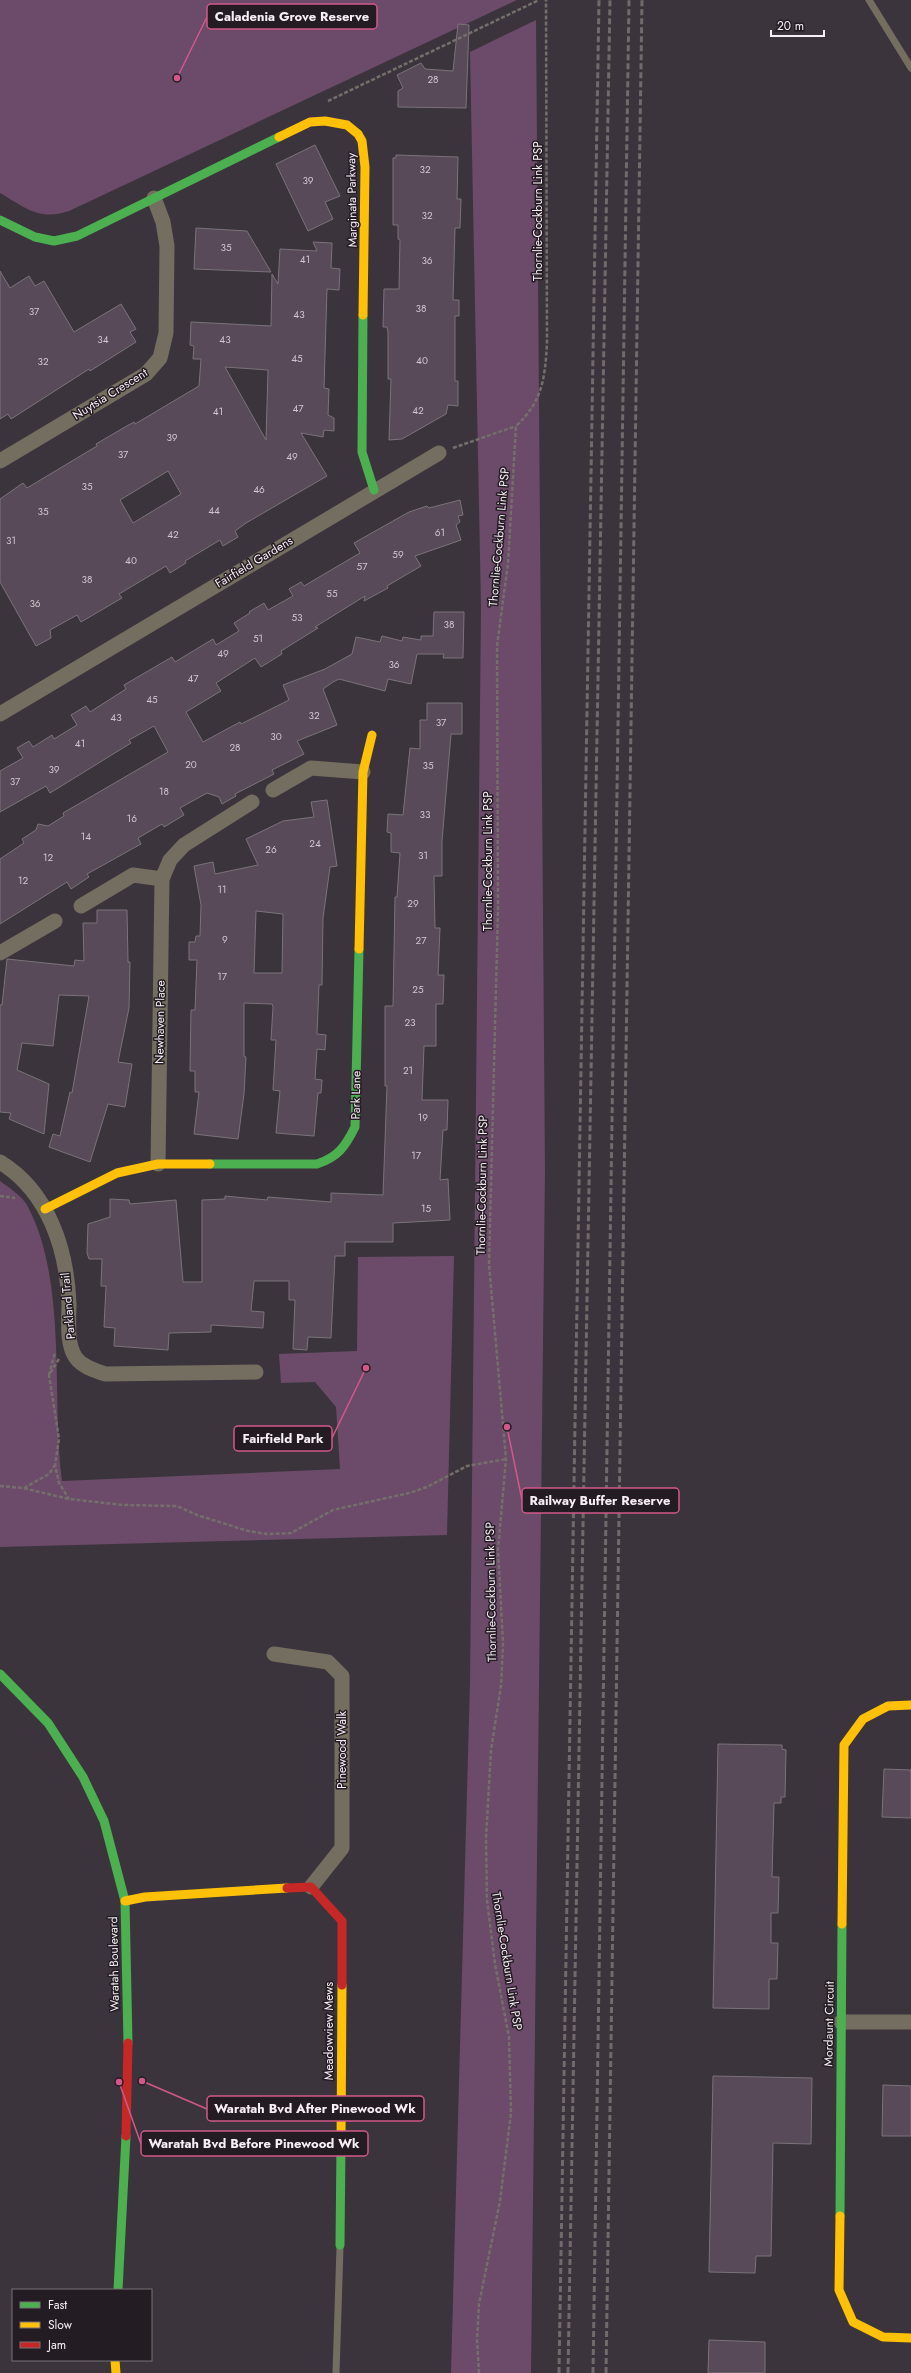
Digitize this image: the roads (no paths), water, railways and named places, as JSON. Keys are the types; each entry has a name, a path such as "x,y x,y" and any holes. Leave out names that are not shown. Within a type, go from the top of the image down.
{"street":[{"name":"Marginata Parkway","path":"0,220 35,237 54,242 77,236 310,122 328,120 349,126 362,141 365,185 362,452 374,490"},
{"name":"Nuytsia Crescent","path":"0,461 146,374 160,358 166,333 168,246 163,222 154,198"},
{"name":"Fairfield Gardens","path":"0,714 374,490 439,453"},
{"name":"Park Lane","path":"45,1209 117,1173 158,1164 317,1164 335,1159 346,1146 355,1127 363,772 372,735"},
{"path":"273,790 311,768 363,772"},
{"name":"Newhaven Place","path":"158,1164 162,879 170,860 184,845 252,802"},
{"path":"81,906 133,875 162,879"},
{"path":"0,953 55,921"},
{"name":"Parkland Trail","path":"0,1162 34,1192 45,1209 59,1240 68,1283 70,1339 76,1357 87,1368 105,1374 256,1372"},
{"name":"Pinewood Walk","path":"274,1654 328,1662 342,1676 342,1848 310,1887"},
{"name":"Waratah Boulevard","path":"0,1674 48,1723 83,1777 104,1821 125,1901 127,2081 118,2289"},
{"name":"Mordaunt Circuit","path":"911,1705 888,1706 863,1719 844,1745 839,2290 854,2322 883,2337 911,2338"},
{"path":"125,1901 145,1897 310,1887"},
{"name":"Meadowview Mews","path":"310,1887 342,1921 340,2245"},
{"path":"841,2022 911,2022"},
{"path":"115,2361 116,2373"}],"lane":[{"path":"869,0 911,68"},
{"name":"Meadowview Mews","path":"336,2373 340,2245"}],"railway":[{"path":"559,2373 599,0"},
{"path":"568,2373 610,0"},
{"path":"593,2373 629,0"},
{"path":"606,2373 642,0"}],"place":[{"name":"Caladenia Grove Reserve","path":"177,78"},
{"name":"Fairfield Park","path":"366,1368"},
{"name":"Railway Buffer Reserve","path":"507,1427"},
{"name":"Waratah Bvd After Pinewood Wk","path":"142,2081"},
{"name":"Waratah Bvd Before Pinewood Wk","path":"119,2082"}]}
